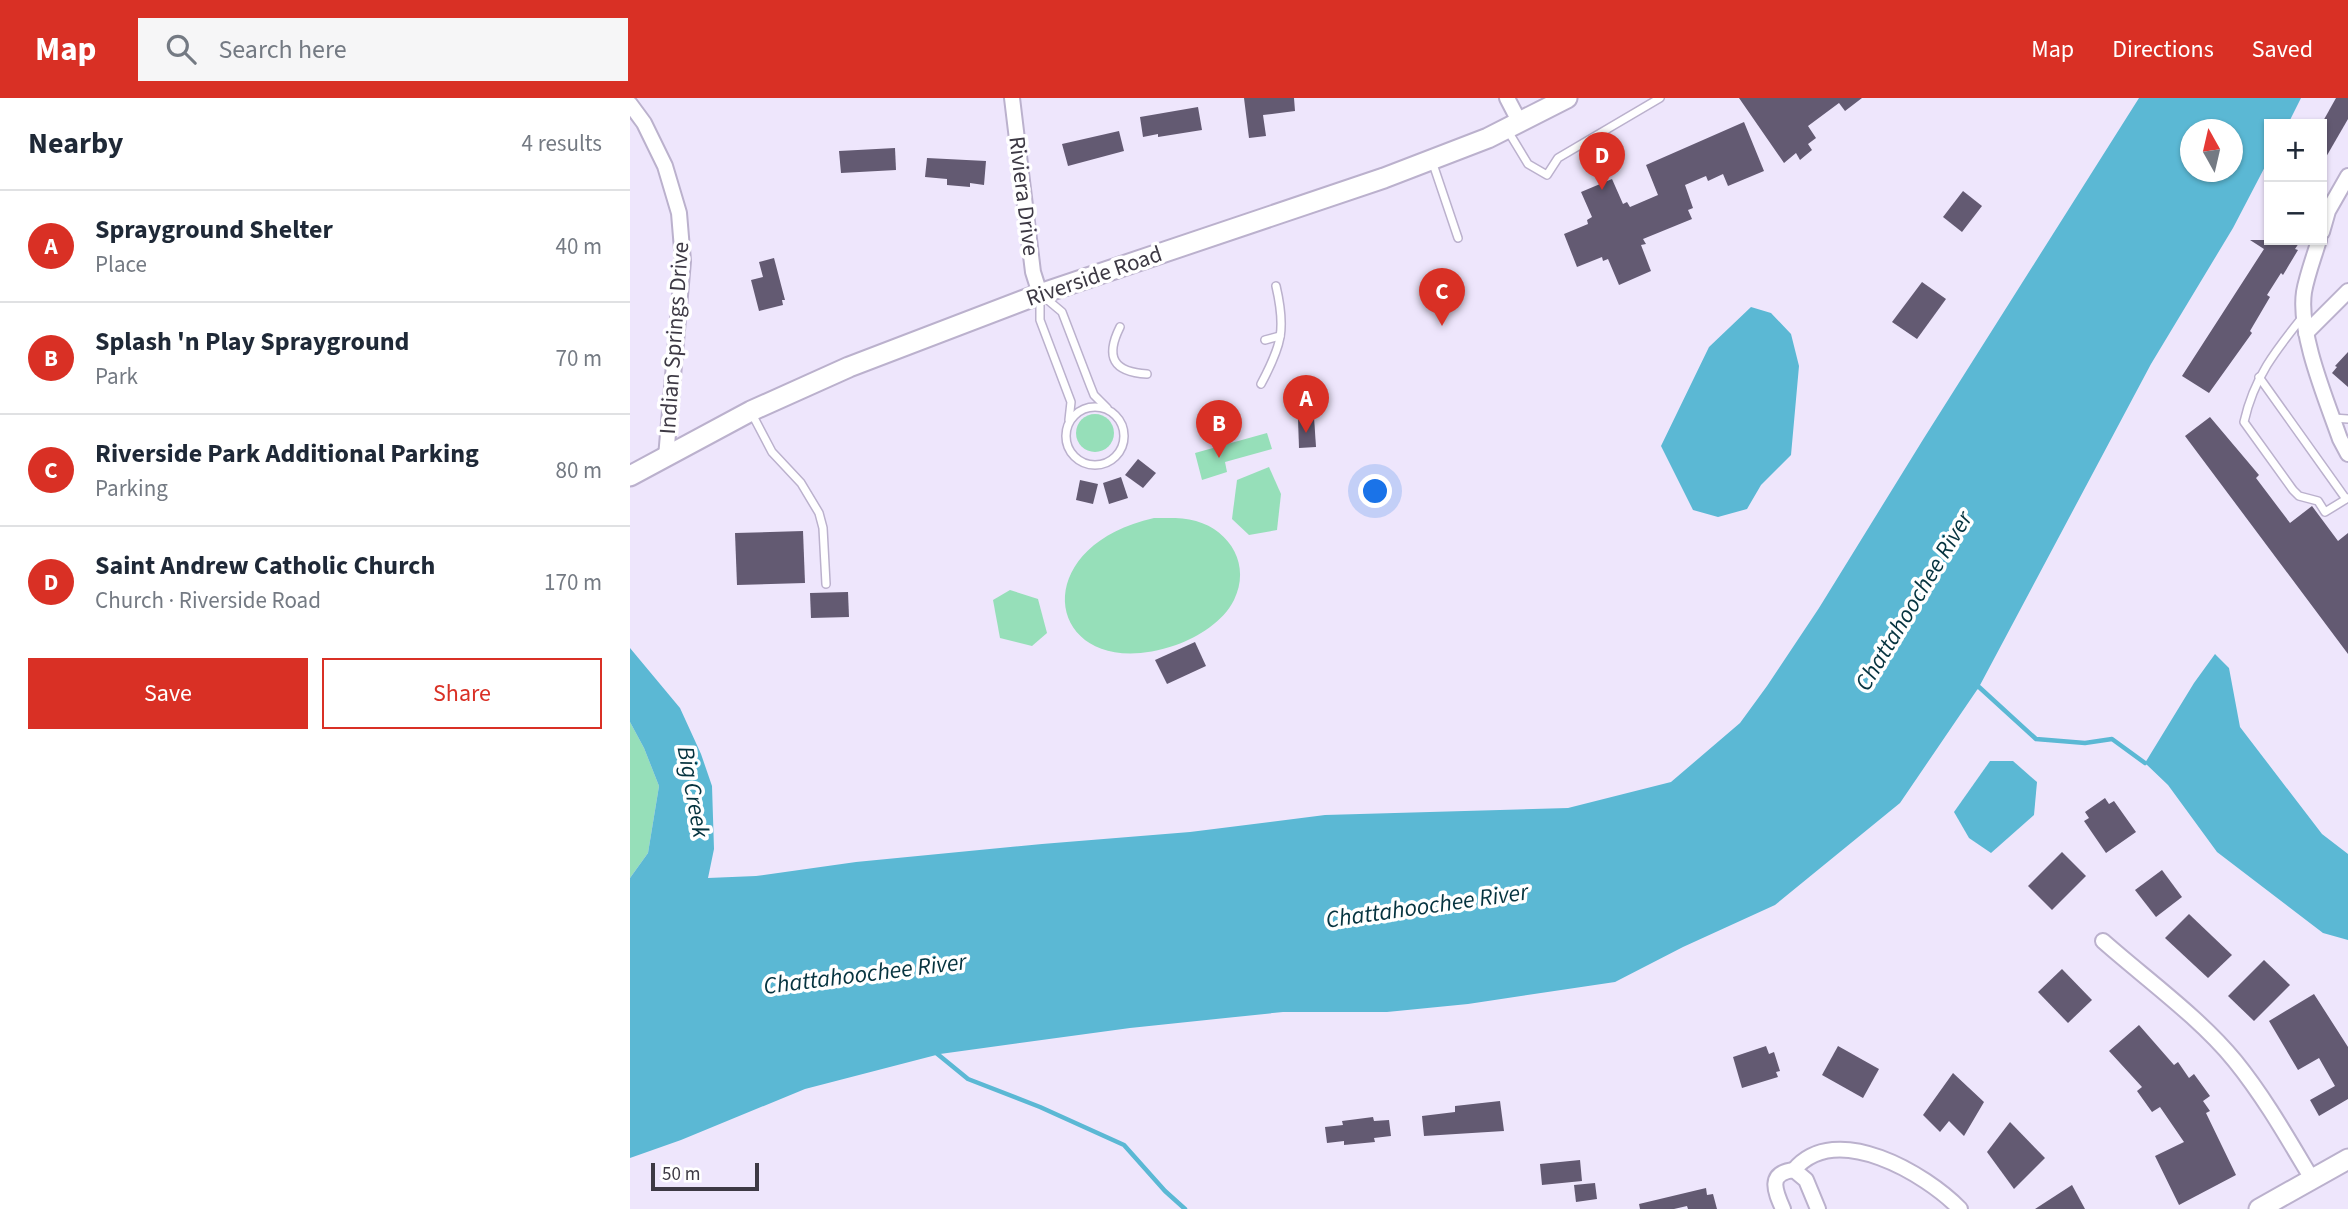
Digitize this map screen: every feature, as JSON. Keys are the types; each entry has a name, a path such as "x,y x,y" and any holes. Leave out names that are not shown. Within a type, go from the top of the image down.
{"street":[{"name":"Riviera Drive","path":"1012,98 1033,272 1040,294"},
{"path":"1507,98 1513,126"},
{"name":"Riverside Road","path":"630,477 751,411 849,367 1040,294 1384,178 1513,126 1567,98"},
{"name":"Indian Springs Drive","path":"630,104 644,123 665,166 679,213 683,261 666,457"},
{"path":"2327,214 2348,176"},
{"path":"2318,245 2304,290 2306,333 2340,439 2348,454"},
{"path":"2306,333 2348,291"},
{"path":"2103,941 2214,1038 2234,1060 2275,1117 2312,1179"},
{"path":"1783,1209 1775,1190 1776,1181 1786,1171 1794,1170 1810,1157 1833,1151 1854,1150 1883,1157 1926,1181 1960,1209"},
{"path":"2259,1209 2348,1159"},
{"path":"1794,1170 1806,1180 1818,1209"}],"lane":[{"path":"1513,126 1528,164 1547,175 1558,158 1660,98"},
{"path":"1432,160 1458,238"},
{"path":"1261,384 1274,360 1280,336 1283,315 1276,286"},
{"path":"1040,294 1062,312 1094,395 1119,418 1124,430 1124,442 1120,453 1111,461 1088,465 1078,460 1068,449 1066,431 1071,401 1040,320 1040,294"},
{"path":"2259,377 2347,498 2325,512 2318,501 2299,496 2244,422 2259,377 2272,355 2304,314"},
{"path":"1120,327 1112,342 1112,356 1119,367 1131,373 1147,374"},
{"path":"1265,340 1280,336"},
{"path":"1069,421 1085,408 1098,406 1110,410"},
{"path":"751,411 772,452 801,483 819,513 823,528 826,584"},
{"path":"2333,418 2348,419"}],"green space":[{"path":"1095,414 1109,419 1114,433 1109,447 1095,452 1081,447 1076,433 1081,419"},
{"path":"1267,433 1272,449 1225,462 1227,472 1202,480 1195,453"},
{"path":"1269,467 1281,494 1277,530 1249,535 1232,519 1237,480"},
{"path":"1154,518 1196,521 1208,526 1228,541 1239,563 1239,587 1234,600 1209,628 1176,645 1133,653 1100,648 1077,632 1066,610 1067,583 1082,557 1110,534"},
{"path":"1010,590 1038,599 1047,633 1032,646 1000,638 993,600"},
{"path":"630,722 659,786 648,853 630,878"}],"water":[{"path":"2139,98 2301,98 2290,119 2264,119 2264,169 2233,228 2151,364 1979,687 1900,803 1775,905 1615,982 1468,1004 1387,1012 1283,1012 1130,1028 940,1054 805,1089 630,1158 630,878 648,853 659,786 630,722 630,648 680,708 712,786 714,849 708,878 756,876 856,862 1190,832 1325,815 1568,808 1671,782 1740,723 1819,608"},
{"path":"1751,307 1771,313 1791,334 1799,366 1791,455 1761,485 1747,509 1718,517 1693,510 1661,446 1709,347"},
{"path":"2215,654 2229,668 2240,727 2322,834 2348,854 2348,940 2323,933 2217,852 2168,785 2145,763"},
{"path":"1990,761 2013,761 2037,782 2034,815 1991,853 1969,838 1954,812"}],"building":[{"path":"1244,98 1294,98 1295,111 1263,115 1266,136 1249,138"},
{"path":"1739,98 1862,98 1845,111 1839,103 1808,126 1816,138 1808,144 1812,150 1800,160 1796,153 1784,163"},
{"path":"2336,98 2348,98 2348,119 2327,155 2327,119 2324,119"},
{"path":"1198,107 1202,130 1143,137 1140,117"},
{"path":"1744,122 1764,171 1728,186 1723,174 1708,181 1706,176 1685,185 1693,208 1688,210 1692,219 1643,239 1646,244 1641,245 1651,271 1619,285 1608,259 1603,261 1602,257 1577,267 1564,234 1588,224 1587,220 1592,217 1581,192 1612,179 1623,204 1627,202 1630,207 1658,195 1646,165"},
{"path":"1119,131 1124,151 1068,166 1062,144"},
{"path":"895,148 896,170 841,173 839,151"},
{"path":"927,158 986,161 984,185 947,185 947,179 925,177"},
{"path":"1963,191 1982,206 1962,232 1943,217"},
{"path":"2250,240 2264,240 2264,245 2298,245 2295,249 2298,250 2267,295 2270,297 2250,331 2252,333 2209,393 2182,376 2264,249"},
{"path":"774,258 785,300 782,300 783,305 759,311 751,280 763,277 759,262"},
{"path":"1922,282 1946,299 1917,339 1892,322"},
{"path":"2348,352 2348,387 2332,373"},
{"path":"1314,417 1316,447 1299,448 1298,419"},
{"path":"2210,417 2259,475 2256,478 2290,523 2312,506 2338,541 2348,533 2348,654 2185,436"},
{"path":"1138,459 1156,473 1143,488 1125,475"},
{"path":"1121,477 1128,498 1109,504 1103,483"},
{"path":"1080,480 1098,484 1093,504 1076,500"},
{"path":"803,531 805,583 737,585 735,533"},
{"path":"848,592 849,617 811,618 810,593"},
{"path":"1195,642 1206,666 1167,684 1155,660"},
{"path":"2105,798 2109,804 2114,801 2136,832 2106,853 2084,821 2089,818 2085,812"},
{"path":"2062,852 2086,876 2052,910 2028,886"},
{"path":"2162,870 2182,897 2156,917 2135,890"},
{"path":"2189,914 2232,955 2208,978 2165,938"},
{"path":"2264,960 2290,985 2254,1021 2228,996"},
{"path":"2062,969 2092,1000 2068,1023 2038,992"},
{"path":"2314,994 2348,1047 2348,1099 2319,1116 2310,1100 2335,1086 2319,1058 2298,1070 2269,1021"},
{"path":"2139,1025 2174,1065 2178,1062 2189,1078 2194,1074 2210,1096 2203,1101 2210,1111 2206,1113 2236,1175 2179,1205 2155,1156 2184,1142 2160,1107 2152,1112 2137,1091 2142,1087 2109,1051"},
{"path":"1766,1046 1769,1054 1774,1052 1780,1071 1776,1072 1778,1077 1742,1088 1733,1057"},
{"path":"1838,1046 1879,1069 1863,1098 1822,1075"},
{"path":"1953,1073 1984,1102 1964,1136 1949,1121 1940,1132 1923,1115"},
{"path":"1500,1101 1504,1131 1424,1136 1422,1116 1455,1112 1455,1106"},
{"path":"1373,1117 1374,1121 1389,1120 1391,1136 1374,1138 1375,1142 1344,1145 1344,1141 1327,1143 1325,1127 1343,1125 1342,1121"},
{"path":"2010,1122 2045,1158 2014,1189 1987,1152"},
{"path":"1580,1160 1582,1181 1542,1185 1540,1164"},
{"path":"1595,1183 1597,1199 1576,1202 1574,1185"},
{"path":"2072,1185 2085,1209 2035,1209"},
{"path":"1706,1188 1707,1195 1713,1194 1717,1209 1688,1209 1687,1206 1674,1209 1640,1209 1639,1204"}],"waterway":[{"path":"1975,687 1979,687 2036,739 2085,743 2112,739 2145,763"},
{"path":"935,1052 968,1079 1040,1107 1124,1145 1185,1209"}],"place":[{"name":"Saint Andrew Catholic Church","path":"1602,190"},
{"name":"Riverside Park Additional Parking","path":"1442,326"},
{"name":"Sprayground Shelter","path":"1306,433"},
{"name":"Splash 'n Play Sprayground","path":"1219,458"}],"water label":[{"name":"Chattahoochee River","path":"1914,601"},
{"name":"Big Creek","path":"693,792"},
{"name":"Chattahoochee River","path":"1427,906"},
{"name":"Chattahoochee River","path":"865,974"}]}
